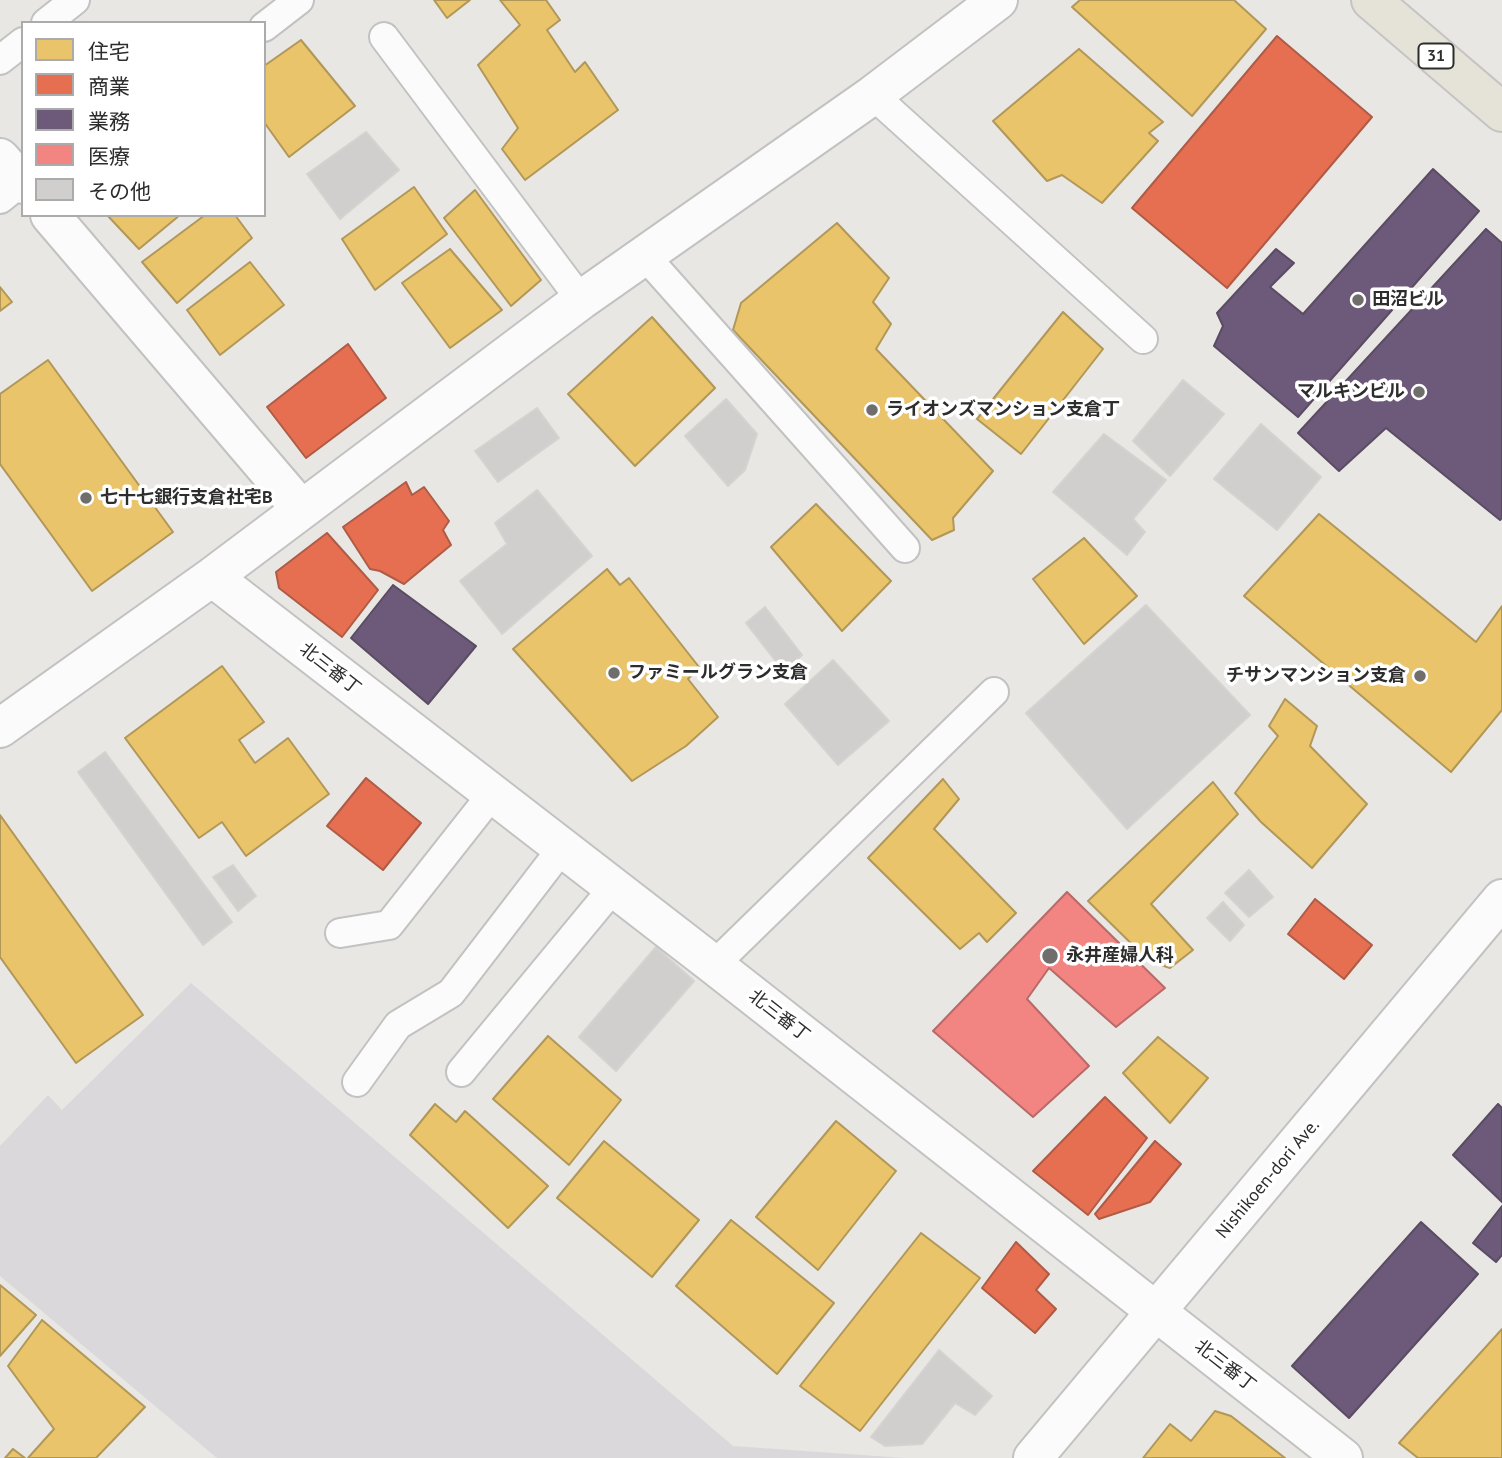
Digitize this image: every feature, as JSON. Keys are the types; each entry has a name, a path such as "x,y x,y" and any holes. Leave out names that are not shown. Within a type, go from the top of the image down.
{"main road":[{"name":"31","path":"1371,0 1502,112"}],"street":[{"path":"0,728 212,577 582,300 873,95 998,0"},
{"path":"52,217 300,509"},
{"name":"北三番丁","path":"212,577 563,847 1343,1458"},
{"name":"Nishikoen-dori Ave.","path":"1033,1458 1502,899"}],"lane":[{"path":"49,21 75,0"},
{"path":"266,25 299,0"},
{"path":"384,37 582,300"},
{"path":"0,60 21,43"},
{"path":"873,95 1143,339"},
{"path":"646,257 905,548"},
{"path":"714,965 994,692"},
{"path":"340,933 389,925 492,793"},
{"path":"357,1082 398,1026 451,993 563,847"},
{"path":"461,1072 614,887"}],"shaded area":[{"path":"191,983 733,1446 905,1458 217,1458 0,1276 0,1146 48,1095 62,1110"}],"building: 住宅":[{"path":"434,0 470,0 447,18"},
{"path":"500,0 546,0 560,20 547,30 575,72 585,62 618,110 525,180 502,149 518,128 478,65 520,25"},
{"path":"1080,0 1234,0 1266,29 1192,116 1072,7"},
{"path":"301,40 355,106 289,157 266,125 266,65"},
{"path":"1079,49 1163,122 1149,133 1158,141 1102,203 1062,175 1047,181 993,121"},
{"path":"414,187 447,234 375,290 342,239"},
{"path":"475,190 541,280 511,306 444,218"},
{"path":"109,217 178,217 139,249"},
{"path":"202,217 236,217 252,238 177,303 142,262"},
{"name":"ライオンズマンション支倉丁","path":"837,223 889,278 873,302 891,324 876,349 993,471 953,518 954,530 932,540 733,330 741,303"},
{"path":"450,249 502,310 450,348 402,283"},
{"path":"250,262 284,305 220,355 187,310"},
{"path":"0,287 12,302 0,311"},
{"path":"1063,312 1103,349 1021,454 977,419"},
{"path":"652,317 715,388 635,466 568,394"},
{"name":"七十七銀行支倉社宅B","path":"48,360 173,532 92,591 0,464 0,394"},
{"path":"816,504 891,581 842,631 771,547"},
{"name":"チサンマンション支倉","path":"1319,514 1476,642 1502,606 1502,710 1451,772 1244,596"},
{"path":"1084,538 1137,596 1084,644 1033,579"},
{"name":"ファミールグラン支倉","path":"607,569 620,585 629,578 699,667 688,679 718,717 686,746 632,781 513,649"},
{"path":"222,666 264,722 239,740 255,763 288,738 329,794 246,856 222,822 199,838 125,738"},
{"path":"1285,699 1317,726 1310,746 1367,804 1312,868 1261,822 1235,793 1278,736 1269,726"},
{"path":"943,779 959,799 934,829 1016,913 987,942 979,933 960,949 868,858"},
{"path":"1213,782 1238,814 1151,904 1193,950 1170,968 1149,961 1088,901"},
{"path":"0,815 143,1015 76,1063 0,957"},
{"path":"548,1036 621,1100 569,1165 493,1099"},
{"path":"1158,1037 1208,1078 1170,1123 1123,1073"},
{"path":"435,1104 456,1122 465,1111 548,1186 508,1228 410,1135"},
{"path":"836,1121 896,1171 818,1270 756,1217"},
{"path":"604,1141 699,1220 652,1277 557,1198"},
{"path":"731,1220 834,1303 777,1374 676,1286"},
{"path":"921,1233 980,1278 860,1431 800,1386"},
{"path":"0,1285 36,1315 0,1356"},
{"path":"42,1320 145,1407 96,1458 28,1458 54,1429 8,1366"},
{"path":"1502,1329 1502,1458 1418,1458 1399,1443"},
{"path":"1215,1411 1231,1416 1285,1458 1143,1458 1170,1424 1191,1441"},
{"path":"13,1449 25,1458 5,1458"}],"building: 商業":[{"path":"1277,36 1372,117 1227,288 1132,208"},
{"path":"348,344 386,398 306,458 267,407"},
{"path":"406,482 412,495 424,487 449,521 443,530 451,545 404,584 380,571 370,569 343,527"},
{"path":"327,533 378,590 342,637 279,588 276,572"},
{"path":"366,778 421,823 383,870 327,826"},
{"path":"1315,899 1372,945 1344,979 1288,934"},
{"path":"1105,1097 1147,1138 1088,1215 1033,1171"},
{"path":"1155,1141 1181,1164 1150,1202 1099,1219 1095,1214"},
{"path":"1016,1242 1049,1274 1036,1290 1056,1309 1035,1333 982,1288"}],"building: 業務":[{"name":"田沼ビル","path":"1433,169 1479,211 1298,417 1214,346 1223,326 1217,313 1276,249 1294,263 1270,287 1303,314"},
{"name":"マルキンビル","path":"1486,229 1502,243 1500,520 1386,428 1339,471 1298,433"},
{"path":"393,585 476,646 428,704 351,638"},
{"path":"1498,1104 1502,1108 1502,1202 1453,1155"},
{"path":"1502,1206 1502,1255 1496,1262 1473,1243"},
{"path":"1421,1222 1478,1274 1349,1418 1292,1366"}],"building: 医療":[{"path":"1067,892 1165,988 1116,1027 1049,968 1027,999 1089,1066 1033,1117 933,1031"}],"building: その他":[{"path":"366,132 399,170 340,219 307,174"},
{"path":"1183,380 1224,414 1170,476 1133,441"},
{"path":"726,399 757,434 745,470 728,486 685,436"},
{"path":"537,408 559,438 498,482 475,451"},
{"path":"1261,424 1321,477 1277,530 1214,479"},
{"path":"1104,434 1166,480 1133,519 1145,532 1127,555 1053,492"},
{"path":"537,490 592,556 502,634 460,581 507,544 495,523"},
{"path":"1146,605 1250,715 1127,829 1026,713"},
{"path":"765,607 802,655 784,672 746,623"},
{"path":"833,660 889,721 838,765 785,704"},
{"path":"105,752 232,922 203,945 78,772"},
{"path":"233,865 256,896 238,911 213,877"},
{"path":"1249,870 1273,897 1249,917 1225,893"},
{"path":"1223,902 1244,925 1230,941 1207,918"},
{"path":"656,947 694,981 616,1071 579,1037"},
{"path":"939,1350 992,1396 975,1415 955,1403 922,1444 885,1446 871,1437"}],"place":[{"name":"田沼ビル","path":"1358,300"},
{"name":"マルキンビル","path":"1419,392"},
{"name":"ライオンズマンション支倉丁","path":"872,410"},
{"name":"七十七銀行支倉社宅B","path":"86,498"},
{"name":"ファミールグラン支倉","path":"614,673"},
{"name":"チサンマンション支倉","path":"1420,676"},
{"name":"永井産婦人科","path":"1050,956"}]}
